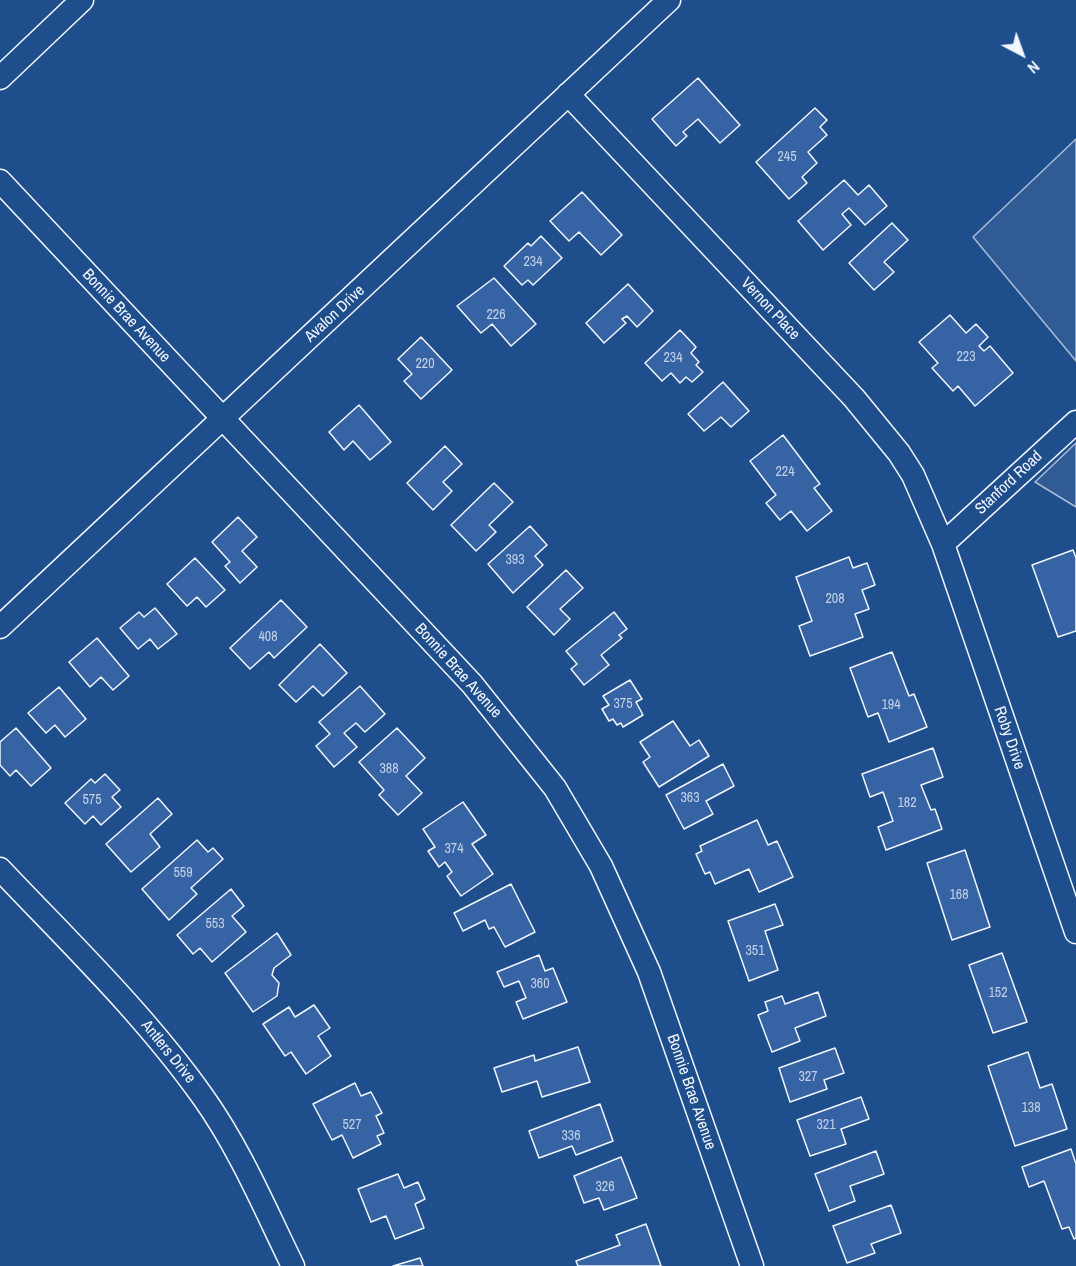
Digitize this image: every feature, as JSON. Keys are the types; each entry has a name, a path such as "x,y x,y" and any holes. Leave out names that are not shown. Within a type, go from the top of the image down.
{"street":[{"path":"0,78 82,0"},
{"name":"Avalon Drive","path":"0,627 669,0"},
{"name":"Vernon Place","path":"568,94 854,398 899,453 913,475 943,544"},
{"name":"Bonnie Brae Avenue","path":"0,181 472,684 521,742 579,825 601,866 649,972 752,1266"},
{"name":"Stanford Road","path":"943,544 1076,422"},
{"name":"Roby Drive","path":"943,544 1076,932"},
{"name":"Antlers Drive","path":"0,869 132,1008 198,1090 245,1167 293,1266"}],"shaded area":[{"path":"1076,139 1076,361 973,237"},
{"path":"1076,443 1076,507 1035,482"}],"building":[{"path":"698,78 740,125 720,143 698,119 683,132 687,136 676,146 652,119"},
{"path":"815,108 827,120 820,127 827,135 808,152 817,163 802,177 807,183 789,199 756,162"},
{"path":"844,180 858,195 869,185 887,206 865,225 849,208 842,214 851,225 823,250 798,221"},
{"path":"582,192 622,235 601,255 579,232 569,241 550,221"},
{"path":"892,223 908,240 884,262 894,272 874,290 849,263"},
{"path":"541,236 562,258 533,285 528,280 522,285 504,266 528,243 531,246"},
{"path":"494,278 536,324 511,346 492,324 481,333 457,306"},
{"path":"628,284 653,311 637,327 627,316 622,319 626,323 604,343 586,323"},
{"path":"950,315 966,333 976,324 988,337 979,346 984,351 990,346 1013,373 975,406 958,386 953,391 932,368 938,363 919,342"},
{"path":"680,330 696,347 691,353 699,362 696,365 703,372 692,382 686,377 680,383 671,373 662,381 645,363"},
{"path":"421,337 452,370 421,399 404,381 412,374 398,359"},
{"path":"723,382 749,411 731,427 721,417 704,431 688,414"},
{"path":"359,405 391,442 370,460 353,441 344,450 329,432"},
{"path":"783,435 820,484 814,488 832,511 807,531 791,511 780,520 766,503 776,495 750,461"},
{"path":"445,446 462,464 443,482 452,491 433,510 407,483"},
{"path":"494,483 513,502 489,525 496,532 476,551 451,525"},
{"path":"238,517 257,537 242,551 257,567 240,583 225,566 230,562 212,542"},
{"path":"530,526 547,545 535,556 543,565 513,593 488,564"},
{"path":"1073,550 1076,558 1076,631 1058,637 1032,565"},
{"path":"849,557 853,568 867,563 875,585 862,590 869,609 855,614 863,637 810,656 799,626 812,621 796,577"},
{"path":"195,558 225,590 206,607 197,597 187,606 167,584"},
{"path":"566,570 583,588 560,609 570,619 554,635 527,607"},
{"path":"281,600 307,627 274,658 269,652 250,669 230,648"},
{"path":"155,608 177,634 158,649 150,639 138,649 120,628 139,612 144,617"},
{"path":"614,612 627,629 619,635 622,638 601,655 609,665 584,685 571,669 577,664 566,651"},
{"path":"97,638 129,676 113,690 101,677 90,687 69,662"},
{"path":"320,644 347,673 323,696 313,686 296,702 279,685"},
{"path":"892,652 909,696 914,694 927,727 889,742 878,713 868,717 850,668"},
{"path":"630,680 642,699 636,702 643,715 623,727 621,723 617,725 613,719 609,721 602,709 609,705 603,696"},
{"path":"360,686 385,714 365,732 356,723 344,733 357,747 334,767 316,746 330,734 319,722"},
{"path":"59,687 86,719 65,737 55,725 46,733 28,713"},
{"path":"673,721 690,746 699,740 709,756 659,787 643,762 650,757 640,742"},
{"path":"16,728 51,768 31,786 16,770 10,776 0,765 0,742"},
{"path":"397,728 425,758 406,776 422,793 398,815 379,795 384,790 359,762"},
{"path":"933,748 943,777 921,785 931,810 935,809 942,829 886,850 878,827 893,821 883,792 870,797 862,774"},
{"path":"723,764 734,786 706,801 713,814 684,829 666,795"},
{"path":"105,774 120,790 112,797 121,807 101,825 93,816 85,824 65,803 91,779 95,783"},
{"path":"158,798 172,814 150,834 160,847 131,872 106,844"},
{"path":"463,802 486,835 472,844 493,874 461,896 447,876 452,872 445,862 439,867 428,851 435,847 423,829"},
{"path":"757,820 768,845 777,841 793,877 759,892 749,869 715,884 710,872 705,874 696,854 702,851 700,846"},
{"path":"197,840 208,852 213,848 223,859 191,888 197,894 169,920 142,889"},
{"path":"965,850 990,927 952,940 927,863"},
{"path":"511,884 535,932 505,947 494,927 489,929 485,920 463,931 454,913"},
{"path":"231,889 244,906 232,916 246,932 212,962 200,948 193,954 177,935"},
{"path":"775,904 783,925 765,931 778,970 749,981 728,921"},
{"path":"277,933 291,955 274,968 272,975 279,983 277,996 253,1012 225,973"},
{"path":"1002,953 1027,1022 993,1033 969,965"},
{"path":"539,955 545,971 553,968 567,1002 523,1019 516,1002 526,998 519,981 504,987 497,972"},
{"path":"818,992 826,1016 795,1028 800,1041 772,1052 758,1015 768,1011 765,1002 782,996 785,1004"},
{"path":"314,1005 330,1028 318,1036 331,1056 306,1074 291,1052 285,1056 263,1024 289,1007 295,1017"},
{"path":"578,1047 590,1082 542,1097 537,1081 502,1092 494,1068 534,1055 535,1061"},
{"path":"835,1048 844,1073 824,1080 827,1089 790,1102 779,1068"},
{"path":"1028,1052 1040,1088 1052,1084 1067,1129 1015,1146 988,1066"},
{"path":"355,1083 361,1096 371,1092 382,1113 376,1116 384,1133 377,1136 381,1144 353,1158 342,1135 332,1140 313,1104"},
{"path":"861,1097 869,1119 841,1129 846,1144 810,1156 797,1120"},
{"path":"600,1104 613,1141 576,1155 572,1146 539,1158 529,1131"},
{"path":"1071,1149 1076,1164 1076,1238 1074,1239 1069,1227 1062,1229 1044,1181 1029,1187 1022,1167"},
{"path":"876,1151 884,1174 850,1186 855,1201 829,1211 815,1174"},
{"path":"621,1157 637,1198 604,1210 599,1198 584,1203 574,1176"},
{"path":"398,1174 404,1188 418,1182 425,1199 415,1204 424,1228 395,1239 386,1216 371,1222 358,1189"},
{"path":"891,1205 901,1233 871,1244 875,1253 847,1263 833,1226"},
{"path":"646,1224 661,1266 578,1266 576,1261 620,1245 616,1235"},
{"path":"420,1258 423,1266 393,1266"}]}
